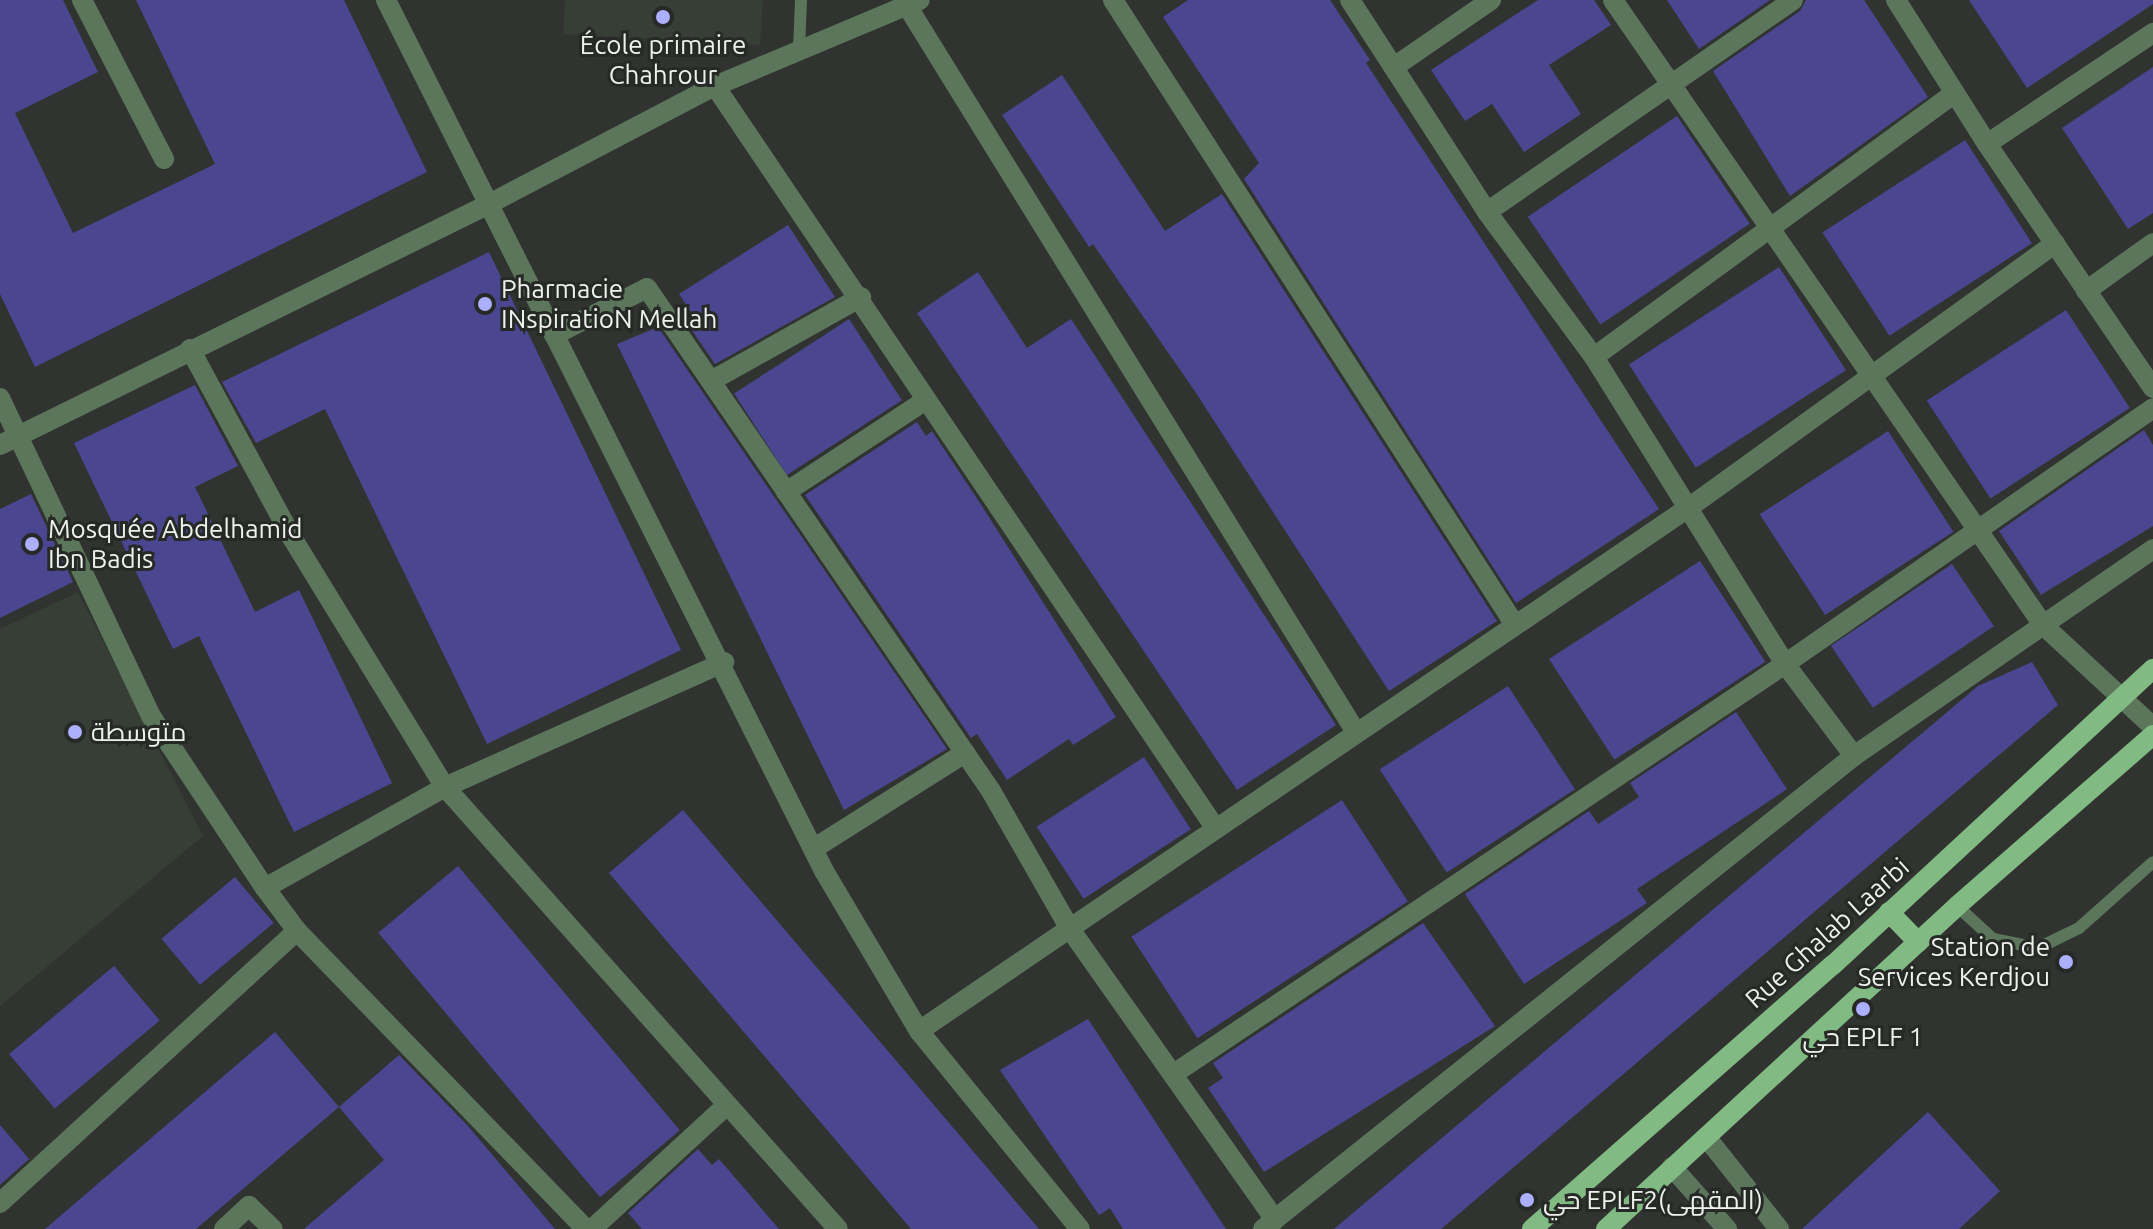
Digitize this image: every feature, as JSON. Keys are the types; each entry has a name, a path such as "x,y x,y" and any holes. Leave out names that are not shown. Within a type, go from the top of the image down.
{"main road":[{"name":"Rue Ghalab Laarbi","path":"1532,1229 1889,912 2153,669"},
{"path":"1606,1229 1957,906 2153,735"},
{"path":"1889,912 1918,942"}],"street":[{"path":"82,0 164,159"},
{"path":"386,0 487,205 724,662 813,849 919,1031 1080,1229"},
{"path":"1113,0 1515,625"},
{"path":"1350,0 1487,212 1594,357 1691,506 1785,664 1854,756"},
{"path":"1394,67 1491,0"},
{"path":"1613,0 2043,625 2153,727"},
{"path":"1487,212 1674,86 1793,0"},
{"path":"1896,0 1987,144 2153,388"},
{"path":"9,440 487,205 715,86 913,2 1356,732"},
{"path":"1987,144 2153,33"},
{"path":"715,86 861,297 926,400 1216,829"},
{"path":"1594,357 1954,94"},
{"path":"919,1031 1691,506 2055,243"},
{"path":"2086,291 2153,243"},
{"path":"554,335 647,288 965,753 1070,929 1175,1073 1269,1224 1854,756 2153,549"},
{"path":"711,381 861,297"},
{"path":"190,349 291,536 445,787 838,1229"},
{"path":"0,398 9,440 151,716 265,888 297,931 589,1229 727,1105"},
{"path":"786,492 926,400"},
{"path":"1175,1073 1785,664 2153,408"},
{"path":"265,888 445,787 724,662"},
{"path":"813,849 965,753"},
{"path":"0,1203 297,931"},
{"path":"1707,1138 1779,1229"},
{"path":"1672,1167 1727,1229"},
{"path":"224,1229 249,1206 273,1229"}],"lane":[{"path":"799,50 801,0"},
{"path":"1957,906 1993,939 2038,948 2079,928 2153,862"}],"shaded area":[{"name":"École primaire Chahrour","path":"565,0 763,0 760,45 563,34"},
{"name":"متوسطة","path":"78,592 203,836 0,1006 0,629"}],"building":[{"path":"0,0 63,0 98,72 15,113 73,233 215,164 136,0 344,0 427,172 35,367 0,294"},
{"path":"1188,0 1330,0 1370,60 1366,63 1659,509 1516,603 1244,179 1259,163 1163,17"},
{"path":"1538,0 1594,0 1611,25 1549,65 1581,114 1524,152 1492,104 1465,121 1431,70"},
{"path":"1667,0 1770,0 1699,49"},
{"path":"1806,0 1864,0 1928,97 1790,196 1713,71 1800,11"},
{"path":"1969,0 2153,0 2153,4 2027,88"},
{"path":"2153,67 2153,213 2128,229 2062,128"},
{"path":"1062,75 1165,231 1222,194 1497,621 1389,691 1194,390 1093,244 1089,247 1002,115"},
{"path":"1677,116 1750,224 1600,324 1528,217"},
{"path":"1965,140 2032,243 1889,336 1822,233"},
{"path":"788,225 835,297 715,364 682,316 691,312 679,294"},
{"path":"489,252 681,650 487,744 325,409 256,443 222,382"},
{"path":"1779,267 1846,370 1696,468 1629,364"},
{"path":"978,272 1027,348 1071,319 1336,725 1237,790 917,313"},
{"path":"2066,310 2130,408 1991,499 1927,400"},
{"path":"849,319 902,400 787,475 734,394"},
{"path":"658,327 947,749 844,810 617,344"},
{"path":"195,385 238,466 195,487 255,612 299,590 392,783 294,832 199,636 173,649 74,443"},
{"path":"917,422 926,436 932,431 1116,717 1073,745 1069,739 1007,780 977,734 971,738 805,495"},
{"path":"2144,430 2153,445 2153,526 2041,595 1999,531"},
{"path":"1888,431 1953,532 1825,615 1760,514"},
{"name":"Mosquée Abdelhamid Ibn Badis","path":"31,494 73,582 0,618 0,509"},
{"path":"1700,561 1765,662 1614,760 1549,659"},
{"path":"1952,564 1994,626 1873,708 1831,646"},
{"path":"2032,662 2058,705 1441,1229 1334,1229 1978,686"},
{"path":"1508,686 1575,789 1447,872 1380,769"},
{"path":"1736,712 1787,789 1637,889 1647,903 1524,984 1465,894 1589,811 1598,824 1639,797 1630,783"},
{"path":"1144,757 1191,829 1083,899 1037,827"},
{"path":"1342,800 1408,901 1197,1038 1131,937"},
{"path":"683,810 1039,1229 911,1229 609,873"},
{"path":"458,866 680,1130 600,1197 378,933"},
{"path":"235,877 274,923 200,985 161,939"},
{"path":"1423,923 1495,1026 1264,1172 1208,1088 1223,1078 1213,1063"},
{"path":"114,966 160,1020 55,1108 9,1054"},
{"path":"1088,1019 1226,1229 1123,1229 1110,1208 1099,1215 1000,1070"},
{"path":"275,1032 339,1107 196,1229 45,1229"},
{"path":"399,1055 468,1126 555,1229 304,1229 384,1160 339,1107"},
{"path":"1928,1112 2000,1191 1959,1229 1802,1229"},
{"path":"0,1125 29,1159 0,1185"},
{"path":"698,1149 712,1165 719,1159 779,1229 642,1229 628,1213"}],"place":[{"name":"École primaire Chahrour","path":"663,17"},
{"name":"Pharmacie INspiratioN Mellah","path":"485,304"},
{"name":"Mosquée Abdelhamid Ibn Badis","path":"32,544"},
{"name":"متوسطة","path":"75,732"},
{"name":"Station de Services Kerdjou","path":"2066,962"},
{"name":"حي EPLF 1","path":"1863,1009"},
{"name":"حي EPLF2(المقهى)","path":"1527,1200"}]}
